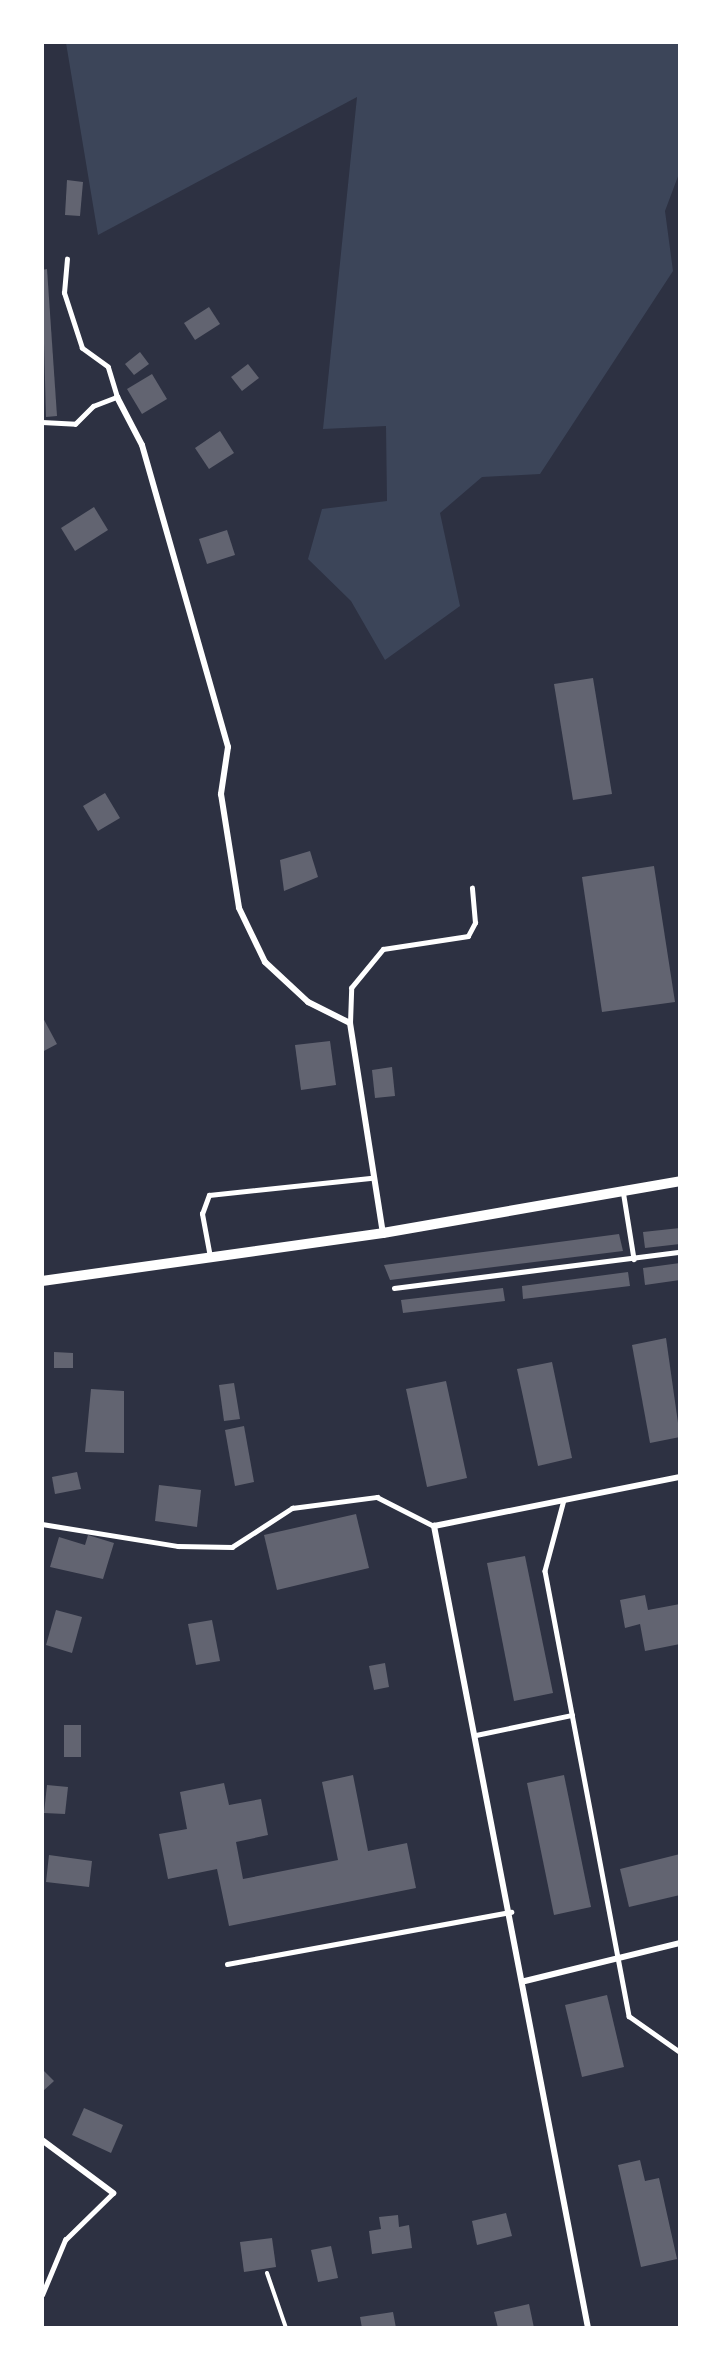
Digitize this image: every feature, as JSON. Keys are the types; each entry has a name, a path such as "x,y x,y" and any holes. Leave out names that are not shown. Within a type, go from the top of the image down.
{"street":[{"path":"117,397 142,445 228,747 221,794 239,908 265,962 308,1002 350,1023 382,1233"},
{"path":"42,1281 382,1233 680,1181"},
{"path":"588,2328 525,1981 434,1526 680,1477"},
{"path":"525,1981 680,1943"},
{"path":"42,2140 113,2193"}],"lane":[{"path":"42,423 75,424 93,406 117,397 108,367 82,348 64,293 67,259"},
{"path":"350,1023 351,988 383,949 468,936 475,923 472,888"},
{"path":"210,1257 202,1214 209,1195 372,1178"},
{"path":"623,1190 634,1259"},
{"path":"394,1288 680,1252"},
{"path":"42,1524 178,1546 232,1547 292,1508 377,1497 434,1526"},
{"path":"564,1500 545,1571 616,1958 629,2016 680,2052"},
{"path":"476,1735 572,1715"},
{"path":"227,1964 511,1912"},
{"path":"42,2295 65,2240 113,2193"}],"path":[{"path":"267,2273 286,2328"}],"shaded area":[{"path":"680,42 680,171 665,211 673,271 540,474 482,477 440,513 460,606 385,660 351,601 308,559 322,509 387,501 386,426 323,429 357,97 98,235 66,43"}],"building":[{"path":"67,180 83,182 80,216 65,215"},
{"path":"47,269 57,416 46,417 42,270"},
{"path":"209,307 220,324 195,340 184,323"},
{"path":"140,352 149,364 134,375 125,364"},
{"path":"248,364 259,378 242,391 231,377"},
{"path":"152,374 167,399 142,414 127,389"},
{"path":"220,431 234,453 209,469 195,448"},
{"path":"94,507 108,530 75,551 61,528"},
{"path":"227,530 235,555 207,564 199,539"},
{"path":"593,678 612,794 573,800 554,684"},
{"path":"105,793 120,818 98,831 83,806"},
{"path":"310,851 318,877 284,891 280,860"},
{"path":"654,866 675,1002 602,1012 582,877"},
{"path":"42,1016 57,1044 42,1052"},
{"path":"330,1041 336,1085 301,1090 295,1045"},
{"path":"392,1067 395,1096 375,1098 372,1070"},
{"path":"680,1228 680,1244 645,1248 643,1232"},
{"path":"619,1234 623,1251 390,1280 384,1265"},
{"path":"680,1263 680,1280 645,1285 643,1268"},
{"path":"628,1272 630,1286 523,1299 522,1286"},
{"path":"503,1288 505,1301 403,1313 401,1300"},
{"path":"666,1338 680,1437 650,1443 632,1345"},
{"path":"54,1352 73,1353 73,1368 54,1368"},
{"path":"552,1362 572,1458 538,1466 517,1369"},
{"path":"446,1381 467,1478 427,1487 406,1389"},
{"path":"234,1383 240,1419 224,1421 219,1385"},
{"path":"91,1389 124,1391 124,1453 85,1452"},
{"path":"244,1426 254,1482 235,1486 225,1430"},
{"path":"77,1472 81,1489 55,1494 52,1477"},
{"path":"159,1485 201,1490 197,1527 155,1521"},
{"path":"356,1514 369,1568 277,1590 264,1535"},
{"path":"88,1535 114,1543 103,1579 50,1567 59,1537 85,1545"},
{"path":"525,1556 553,1693 514,1701 487,1563"},
{"path":"645,1595 648,1610 680,1604 680,1644 645,1651 640,1624 625,1628 620,1600"},
{"path":"56,1610 82,1617 72,1653 46,1645"},
{"path":"212,1620 220,1661 196,1665 188,1624"},
{"path":"385,1663 389,1687 374,1690 369,1666"},
{"path":"64,1725 81,1725 81,1757 64,1757"},
{"path":"353,1775 368,1851 407,1843 416,1888 229,1926 217,1869 168,1879 159,1834 187,1829 180,1792 224,1783 229,1805 261,1799 268,1835 236,1842 243,1879 338,1860 322,1782"},
{"path":"564,1775 591,1907 554,1915 527,1783"},
{"path":"47,1785 68,1787 65,1814 44,1813"},
{"path":"680,1854 680,1895 629,1907 620,1869"},
{"path":"49,1855 92,1861 89,1887 46,1882"},
{"path":"607,1995 624,2067 582,2077 565,2005"},
{"path":"42,2069 54,2081 42,2092"},
{"path":"84,2108 123,2125 111,2153 72,2135"},
{"path":"640,2160 645,2181 659,2178 677,2259 641,2267 618,2165"},
{"path":"506,2213 512,2236 477,2245 472,2221"},
{"path":"398,2215 399,2227 409,2225 412,2248 372,2254 369,2231 381,2229 379,2217"},
{"path":"272,2238 276,2267 244,2272 240,2242"},
{"path":"331,2246 338,2278 318,2282 311,2250"},
{"path":"529,2304 534,2328 498,2328 494,2312"},
{"path":"393,2312 396,2328 362,2328 360,2317"}]}
